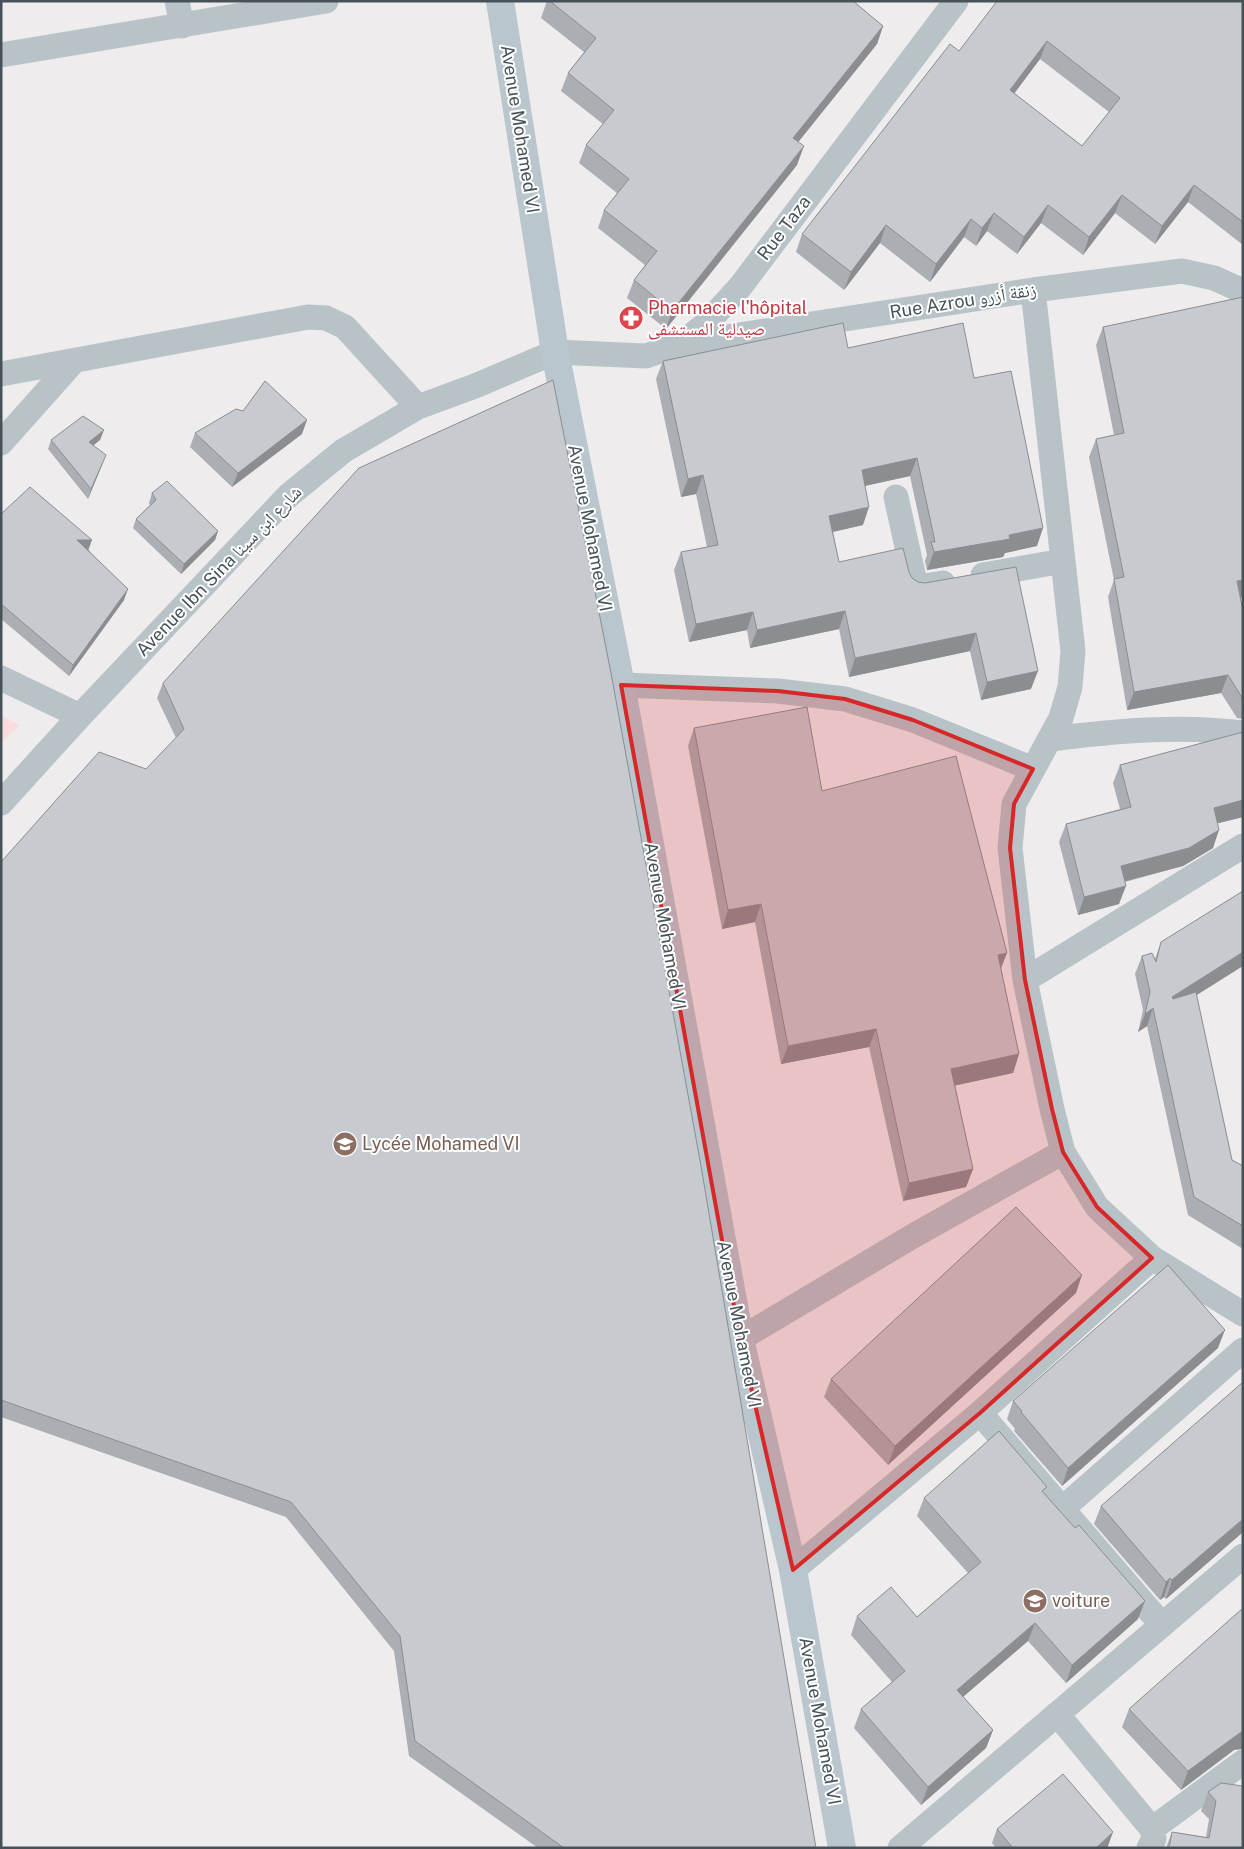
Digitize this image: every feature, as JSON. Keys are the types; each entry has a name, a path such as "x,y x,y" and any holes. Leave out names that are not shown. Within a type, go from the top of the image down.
{"main road":[{"name":"Avenue Mohamed VI","path":"500,1 555,352 621,685 740,1340 793,1570 842,1848"}],"street":[{"path":"177,1 182,26"},
{"path":"1,55 326,1"},
{"name":"Rue Taza","path":"555,352 646,356 681,344 707,324 740,287 946,5"},
{"name":"Rue Azrou زنقة أزرو","path":"681,344 1033,290 1182,271 1214,278 1243,291"},
{"path":"1033,290 1073,651 1070,687 1061,718 1014,804 1010,848 1026,980 1052,1109 1063,1152 1097,1207 1152,1258 1243,1314"},
{"path":"1,374 308,316 326,318 345,327 418,407"},
{"name":"Avenue Ibn Sina شارع ابن سينا","path":"1,803 80,716 288,496 343,451 418,407 475,386 555,352"},
{"path":"1,443 74,361"},
{"path":"896,497 916,587 1064,561"},
{"path":"1,678 80,716"},
{"path":"621,685 778,691 845,699 913,720 1033,769"},
{"path":"1051,739 1123,731 1197,729 1243,733"},
{"path":"1026,980 1243,846"},
{"path":"740,1340 913,1236 1063,1152"},
{"path":"793,1570 980,1413 1152,1258"},
{"path":"1062,1509 1243,1350"},
{"path":"980,1413 1162,1626"},
{"path":"900,1848 1243,1556"},
{"path":"1057,1714 1151,1838 1243,1762"}],"highlighted area":[{"path":"621,685 778,691 845,699 913,720 1033,769 1014,804 1010,848 1025,980 1052,1109 1063,1152 1097,1207 1152,1258 980,1413 793,1570 740,1339"}],"shaded area":[{"path":"1,716 20,725 1,743"}],"building":[{"path":"550,1 853,1 883,26 793,138 804,146 672,311 634,280 657,251 604,210 629,179 586,145 614,110 568,73 596,38"},
{"path":"997,1 1241,1 1243,3 1243,222 1194,185 1162,226 1122,195 1089,237 1048,205 1024,237 994,213 982,228 971,219 936,264 886,225 851,272 802,234 950,44 959,51","holes":["1047,41 1120,98 1082,146 1010,90"]},
{"path":"1243,297 1243,580 1237,581 1243,611 1243,699 1228,675 1134,692 1114,579 1124,577 1096,439 1124,433 1103,327"},
{"path":"843,323 848,348 963,323 974,378 1011,371 1043,528 1009,535 1010,539 934,552 931,542 935,542 917,458 862,470 869,507 829,516 839,562 903,548 912,578 918,582 925,583 1016,567 1038,671 987,682 976,633 855,658 845,611 757,630 753,612 696,624 681,552 718,545 703,475 688,479 663,361"},
{"name":"Lycée Mohamed VI","path":"553,380 611,673 701,1166 816,1848 564,1848 415,1741 400,1636 291,1502 1,1400 1,862 99,752 146,769 184,729 163,683 359,468"},
{"path":"265,381 307,420 238,473 195,433 236,409 243,411"},
{"path":"83,416 104,430 89,442 106,455 91,489 51,440"},
{"path":"167,481 218,531 184,564 136,519 156,500 152,493"},
{"path":"30,487 92,540 77,540 128,589 73,665 1,604 1,514"},
{"path":"807,707 822,791 956,756 1007,953 998,955 1019,1054 951,1069 973,1169 909,1183 876,1029 788,1046 761,904 728,910 694,728"},
{"path":"1243,732 1243,800 1214,808 1219,830 1189,848 1121,866 1126,886 1084,897 1066,824 1131,807 1120,765"},
{"path":"1243,891 1243,952 1172,997 1173,999 1196,992 1232,1160 1243,1166 1243,1226 1194,1197 1153,1008 1145,1014 1150,992 1142,956 1152,953 1156,962 1161,942"},
{"path":"1016,1207 1082,1275 895,1446 831,1379"},
{"path":"1168,1265 1225,1330 1068,1468 1013,1401"},
{"path":"1243,1382 1243,1519 1172,1580 1170,1578 1166,1582 1101,1506"},
{"path":"999,1431 1047,1487 1042,1491 1075,1528 1079,1525 1145,1601 1072,1665 1035,1623 957,1690 993,1730 928,1787 861,1709 905,1671 857,1616 891,1587 917,1617 981,1562 924,1498"},
{"path":"1243,1608 1243,1732 1188,1771 1129,1709"},
{"path":"1063,1774 1113,1832 1096,1848 1013,1848 997,1829"},
{"path":"1221,1783 1243,1786 1243,1848 1169,1848 1172,1832 1209,1838 1216,1801 1208,1792"}],"place":[{"name":"Pharmacie l'hôpital صيدلية المستشفى","path":"631,318"},
{"name":"Lycée Mohamed VI","path":"345,1144"},
{"name":"voiture","path":"1035,1601"}]}
